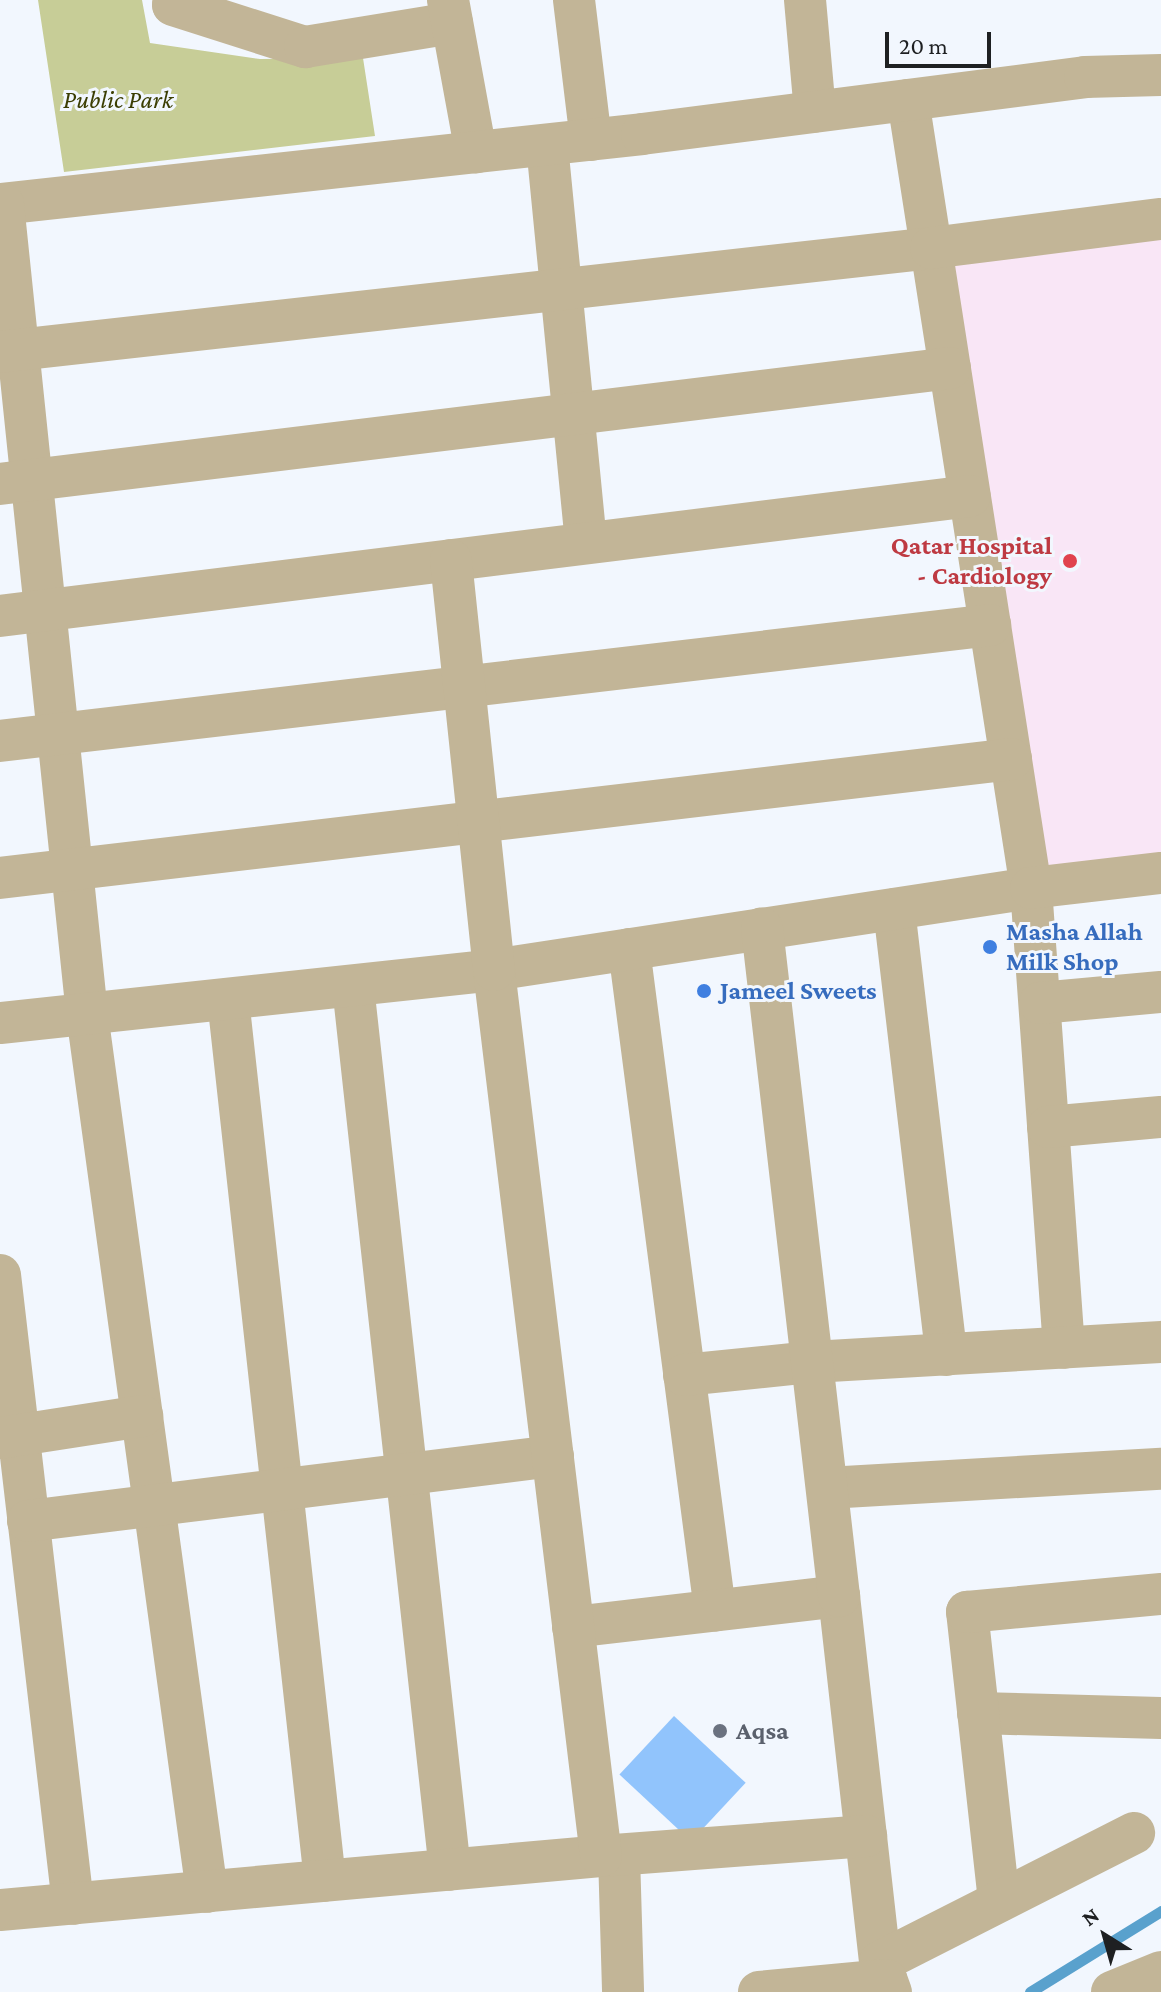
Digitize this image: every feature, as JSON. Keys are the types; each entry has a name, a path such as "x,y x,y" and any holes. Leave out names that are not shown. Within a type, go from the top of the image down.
{"street":[{"path":"175,0 173,5 305,47 450,11 476,152"},
{"path":"574,0 591,140"},
{"path":"805,0 815,112"},
{"path":"207,1892 87,1014 45,610 16,482 1,204 591,140 1085,77 1161,75"},
{"path":"908,100 1031,888 1064,1348"},
{"path":"547,145 586,543"},
{"path":"9,350 931,248 1161,219"},
{"path":"16,482 950,368"},
{"path":"0,616 970,496"},
{"path":"451,560 494,970 573,1627 610,1856 623,1992"},
{"path":"0,741 990,625"},
{"path":"0,878 1011,759"},
{"path":"0,1023 494,970 1031,888 1161,873"},
{"path":"894,909 946,1355"},
{"path":"762,928 866,1836 886,1978"},
{"path":"629,949 715,1610"},
{"path":"353,986 450,1870"},
{"path":"1040,1003 1161,992"},
{"path":"228,999 325,1881"},
{"path":"1048,1127 1161,1117"},
{"path":"0,1275 9,1437 28,1521 73,1904"},
{"path":"684,1375 812,1362 1161,1342"},
{"path":"9,1437 142,1416"},
{"path":"28,1521 553,1456"},
{"path":"827,1488 1161,1469"},
{"path":"999,1901 967,1612 1161,1594"},
{"path":"573,1627 839,1596"},
{"path":"978,1713 1161,1718"},
{"path":"759,1992 886,1978 999,1901 1134,1833"},
{"path":"0,1910 866,1836"},
{"path":"1112,1992 1161,1972"}],"shaded area":[{"name":"Qatar Hospital - Cardiology","path":"1161,219 1161,873 1031,888 931,248"}],"green space":[{"name":"Public Park","path":"38,0 142,0 150,43 260,59 363,58 375,136 64,172"}],"building":[{"path":"674,1716 746,1783 691,1841 619,1775"}],"waterway":[{"path":"1030,1992 1161,1911"}],"place":[{"name":"Qatar Hospital - Cardiology","path":"1070,561"},
{"name":"Masha Allah Milk Shop","path":"990,947"},
{"name":"Jameel Sweets","path":"704,991"},
{"name":"Aqsa","path":"720,1731"}]}
